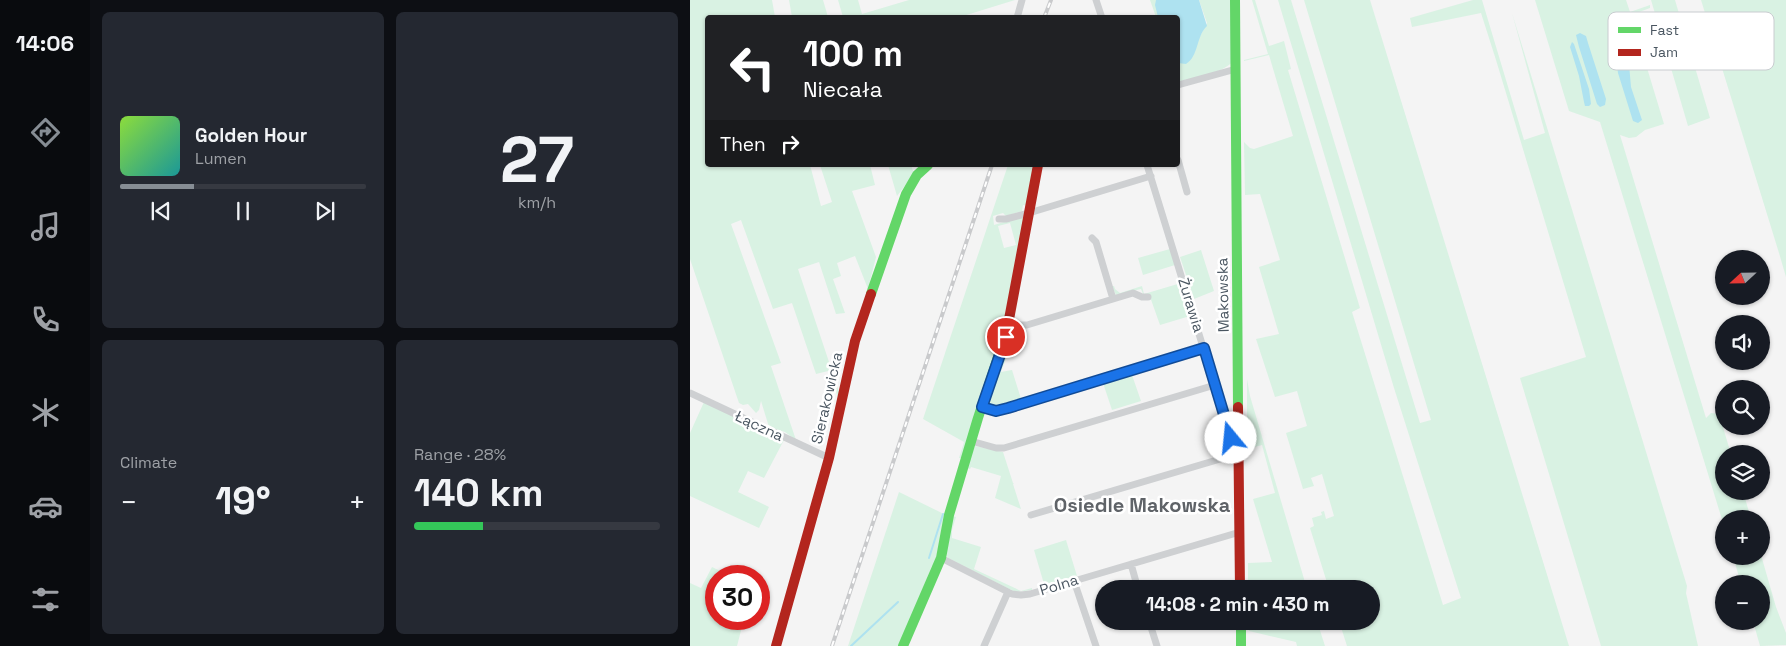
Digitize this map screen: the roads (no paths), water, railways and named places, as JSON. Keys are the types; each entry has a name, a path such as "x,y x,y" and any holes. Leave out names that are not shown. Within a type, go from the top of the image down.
{"street":[{"path":"1017,15 1022,0"},
{"path":"1096,0 1101,15"},
{"name":"Makowska","path":"1235,0 1240,580"},
{"path":"1180,84 1236,69"},
{"name":"Sierakowicka","path":"776,646 829,458 855,341 906,194 918,175 926,167"},
{"path":"903,646 941,558 949,514 1009,325 1038,167"},
{"name":"Żurawia","path":"1148,167 1231,438 1239,438"},
{"path":"1180,167 1187,192"},
{"path":"999,219 1029,213 1150,176"},
{"path":"1092,238 1096,242 1113,299"},
{"path":"1009,325 1027,325 1134,293 1142,297 1148,297"},
{"path":"982,407 996,411 1008,408 1204,348"},
{"path":"971,441 996,448 1004,448 1215,385"},
{"name":"Łączna","path":"690,393 829,458"},
{"path":"1031,515 1224,458 1239,456"},
{"name":"Polna","path":"941,558 1008,592 1017,595 1030,594 1240,532"},
{"path":"1131,564 1135,580"},
{"path":"1074,581 1096,646"},
{"path":"984,646 1008,592"},
{"path":"1151,630 1157,646"},
{"path":"1240,630 1241,646"}],"water":[{"path":"1156,0 1199,0 1207,26 1203,30 1193,56 1186,64 1180,63 1180,15 1158,15"},
{"path":"1580,33 1586,36 1606,99 1605,105 1600,107 1597,104 1579,47 1576,35"},
{"path":"1572,42 1589,89 1591,104 1589,106 1585,106 1579,76 1570,47"},
{"path":"1618,70 1630,70 1631,87 1642,120 1638,123 1633,121"}],"waterway":[{"path":"929,558 943,514"},
{"path":"851,646 898,602"}],"railway":[{"path":"1045,15 1051,0"},
{"path":"832,646 991,167"}],"district":[{"name":"Osiedle Makowska","path":"1142,505"}]}
